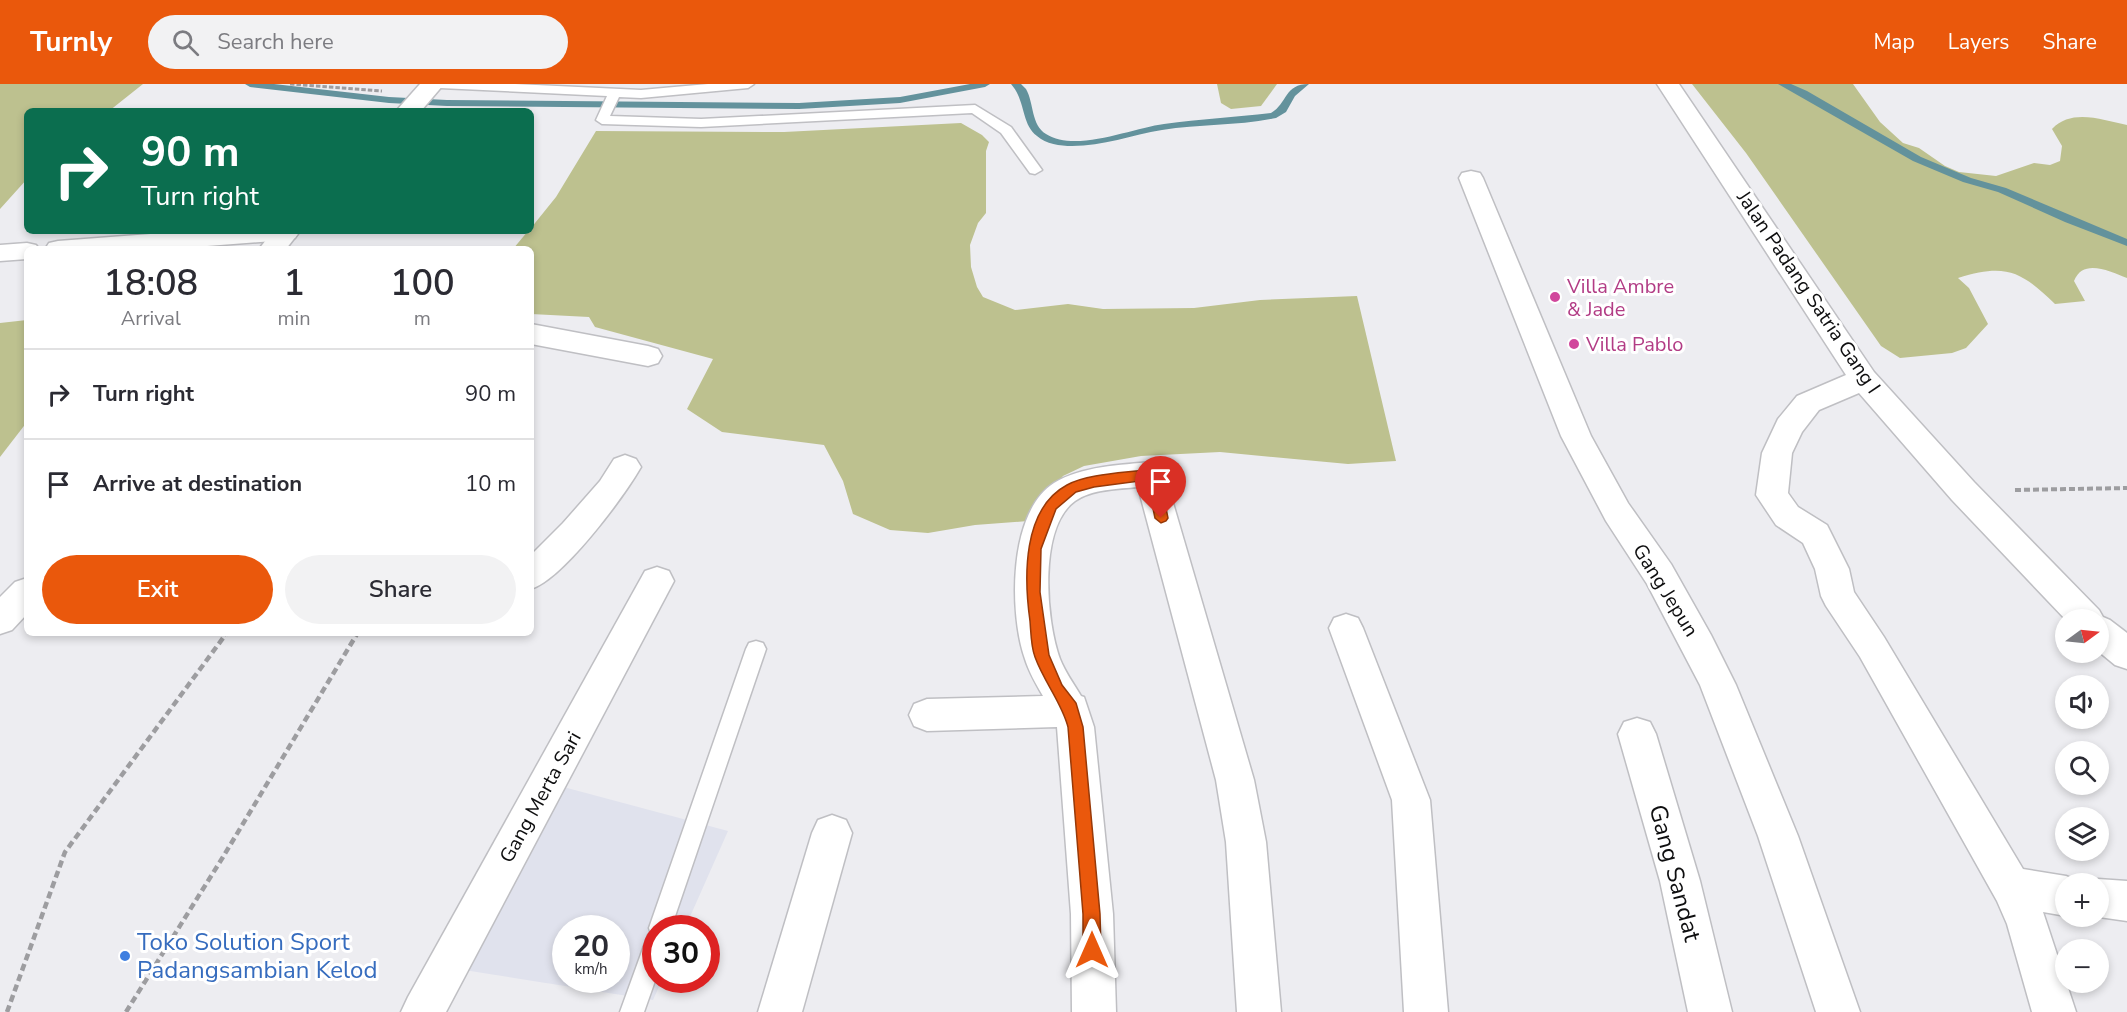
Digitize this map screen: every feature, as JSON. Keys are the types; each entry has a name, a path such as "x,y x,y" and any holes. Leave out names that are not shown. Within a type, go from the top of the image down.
{"street":[{"name":"Jalan Padang Satria Gang I","path":"1668,84 1864,378 1963,491 2076,609"},
{"name":"Gang Jepun","path":"1472,178 1576,436 1617,512 1659,574 1719,686 1778,836 1838,1012"},
{"path":"114,246 281,237"},
{"path":"0,253 24,251"},
{"path":"534,335 648,356"},
{"path":"1864,378 1808,403 1789,427 1777,453 1772,495 1787,516 1815,534 1832,569 1838,596 1872,647 2011,887 2027,922 2054,1012"},
{"path":"534,573 575,532 625,467"},
{"path":"1094,1012 1091,902 1076,727 1071,708 1056,688 1041,655 1032,576 1034,549 1050,506 1063,494 1094,482 1152,474 1155,496 1235,780 1246,842 1259,1012"},
{"name":"Gang Merta Sari","path":"423,1012 657,581"},
{"path":"0,620 24,595"},
{"path":"1346,628 1411,800 1426,1012"},
{"path":"2109,639 2127,654"},
{"path":"927,715 1050,712 1071,708"},
{"name":"Gang Sandat","path":"1637,734 1680,881 1710,1012"},
{"path":"780,1012 832,833"},
{"path":"2011,887 2055,894"},
{"path":"2109,900 2127,901"}],"lane":[{"path":"425,94 615,95 748,84"},
{"path":"615,95 602,120 701,123 975,109 1006,130 1035,170"},
{"path":"664,915 756,649"},
{"path":"632,1012 642,983"}],"path":[{"path":"290,84 425,94"},
{"path":"1963,491 2127,488"},
{"path":"7,1012 65,852 224,636"},
{"path":"126,1012 223,857 328,677 355,636"}],"shaded area":[{"path":"556,785 728,831 691,915 642,915 642,993 656,993 653,1000 609,993 630,993 630,915 552,915 552,984 458,969"}],"green space":[{"path":"0,84 143,84 113,108 24,108 24,182 0,209"},
{"path":"1217,84 1277,84 1261,106 1231,109 1221,103"},
{"path":"1692,84 1853,84 1880,122 1903,143 1919,148 1945,166 1959,172 1996,176 2034,163 2050,165 2060,161 2062,146 2052,129 2069,119 2088,117 2127,125 2127,278 2097,268 2084,270 2074,281 2085,301 2055,304 2032,284 2012,273 1989,271 1958,278 1969,288 1988,324 1966,348 1952,353 1900,358 1881,346 1746,153"},
{"path":"961,123 982,135 989,142 986,151 986,213 978,223 970,245 971,267 977,287 983,297 1015,310 1068,304 1103,309 1194,308 1260,300 1357,296 1396,461 1348,464 1220,452 1141,456 1084,466 1063,476 1028,521 975,525 928,533 890,530 853,514 843,481 824,445 722,432 687,409 713,359 595,327 589,317 534,314 534,246 516,246 526,234 534,234 534,224 556,197 596,131 784,132"},
{"path":"24,320 24,426 0,457 0,323"}],"waterway":[{"path":"250,84 389,100 447,103 799,106 900,100 985,84"},
{"path":"1016,84 1024,95 1029,116 1036,130 1054,142 1069,144 1085,143 1163,127 1273,116 1283,110 1291,94 1304,84"},
{"path":"1783,84 1804,93 1917,159 1967,180 2002,190 2127,243"}],"place":[{"name":"Villa Ambre & Jade","path":"1555,297"},
{"name":"Villa Pablo","path":"1574,344"},
{"name":"Toko Solution Sport Padangsambian Kelod","path":"125,956"}],"route":[{"path":"1092,950 1092,914 1076,727 1071,708 1056,688 1041,655 1033,592 1034,549 1050,506 1072,489 1094,482 1152,474 1161,518"}]}
